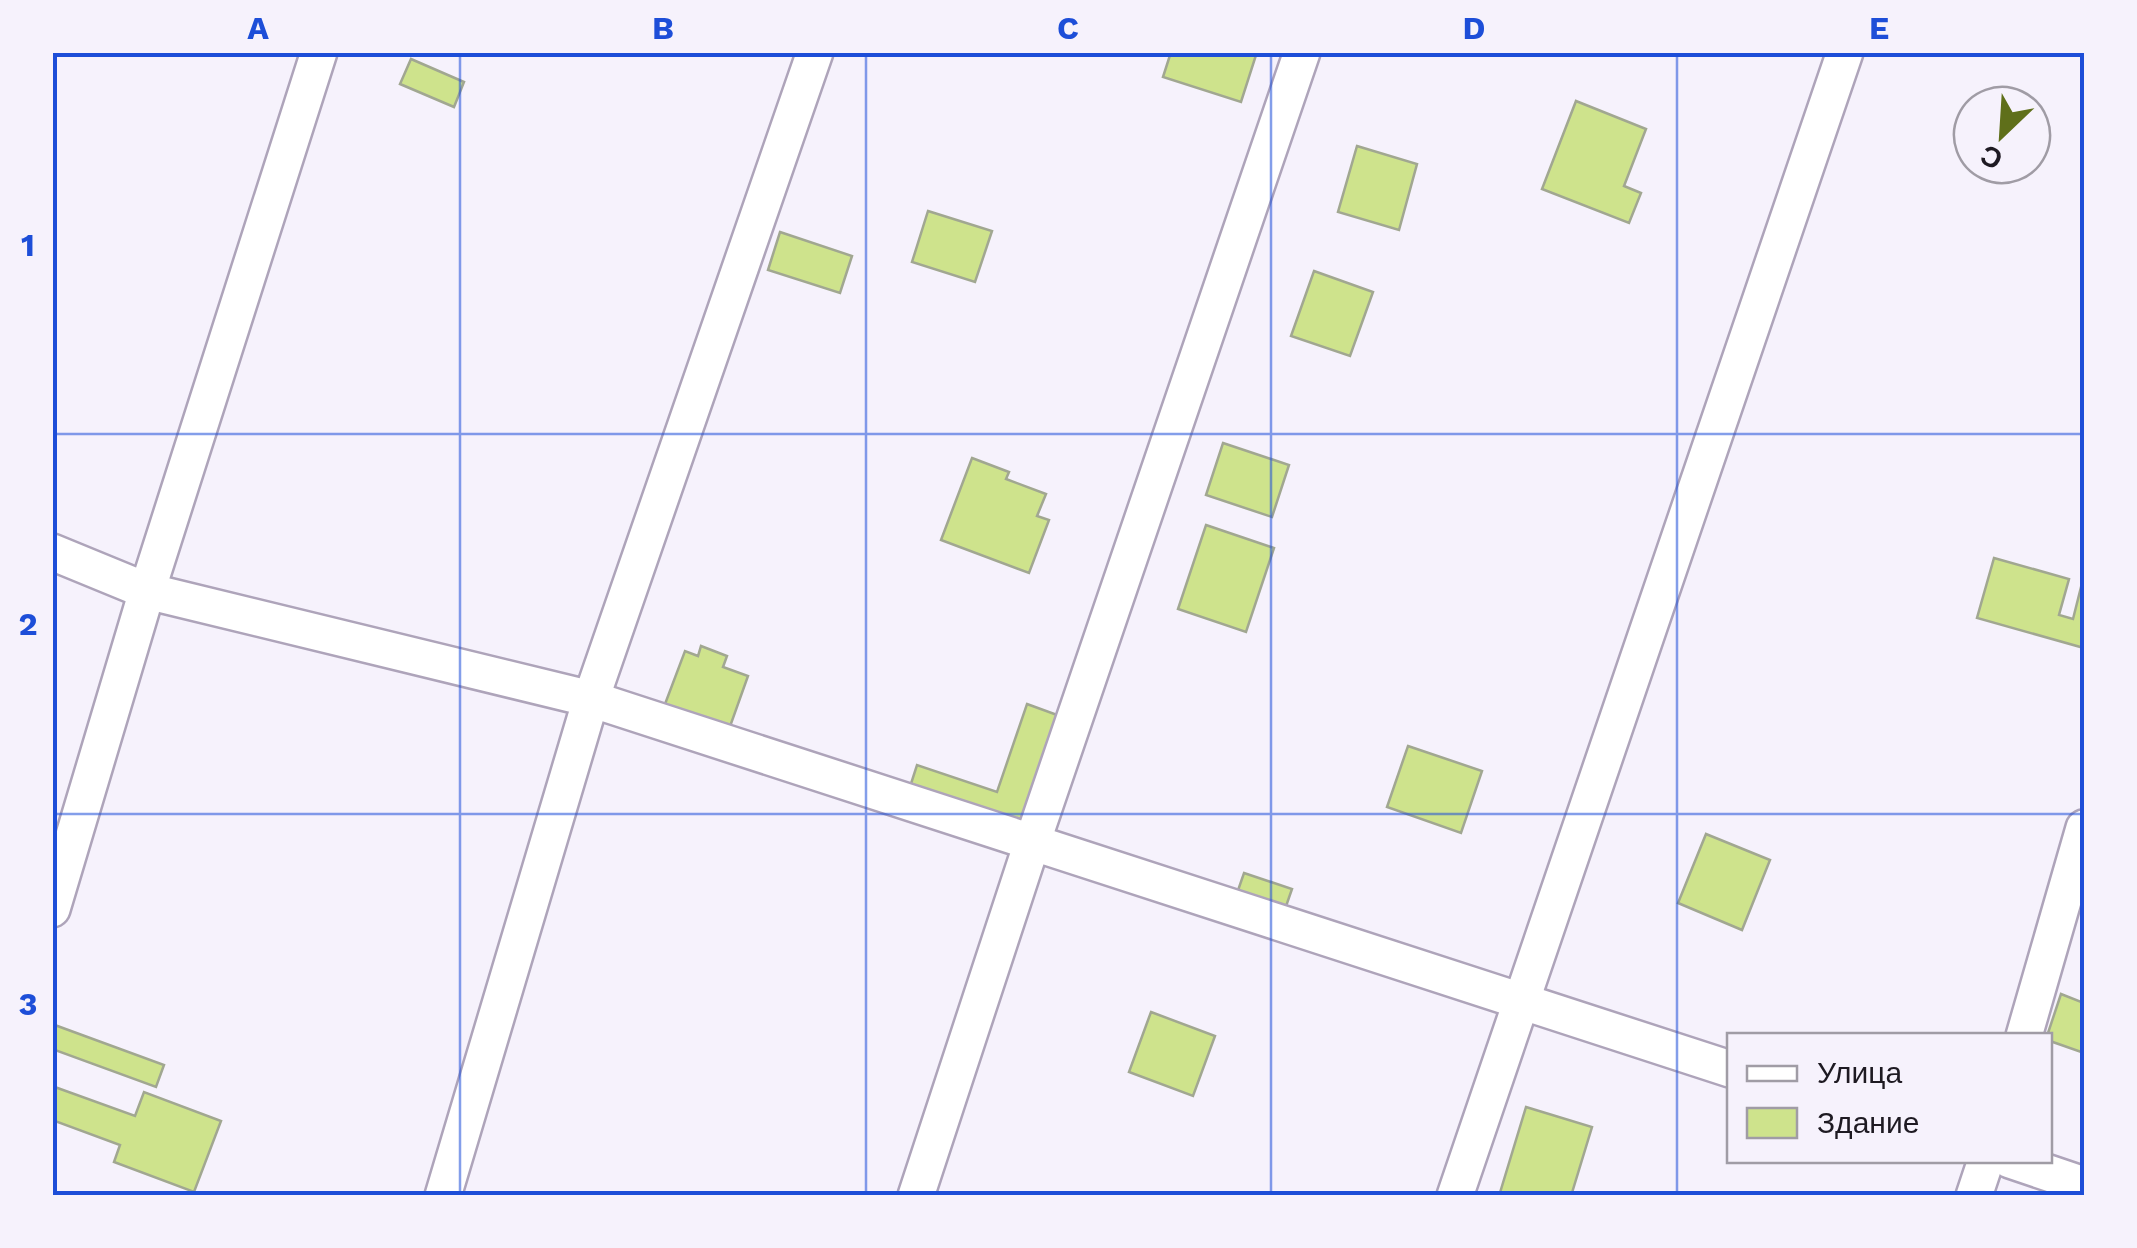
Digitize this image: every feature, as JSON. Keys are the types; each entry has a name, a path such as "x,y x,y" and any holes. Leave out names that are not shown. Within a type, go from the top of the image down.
{"street":[{"path":"52,909 147,590 320,52"},
{"path":"443,1196 591,698 815,52"},
{"path":"916,1196 1032,842 1302,52"},
{"path":"1455,1196 1844,52"},
{"path":"52,552 147,590 591,698 1727,1068"},
{"path":"2025,1033 2084,828"},
{"path":"1974,1196 1985,1163"},
{"path":"2019,1163 2084,1185"}],"building":[{"path":"1171,52 1257,52 1241,102 1163,77"},
{"path":"411,59 464,82 454,107 400,84"},
{"path":"1576,101 1646,129 1624,186 1641,193 1629,223 1542,189"},
{"path":"1357,146 1417,164 1399,230 1338,212"},
{"path":"928,211 992,231 975,282 912,262"},
{"path":"780,232 852,256 840,293 768,270"},
{"path":"1314,271 1373,292 1350,356 1291,336"},
{"path":"1223,443 1289,465 1272,517 1206,495"},
{"path":"972,458 1009,472 1006,479 1046,494 1037,516 1049,520 1029,573 941,540"},
{"path":"1206,525 1274,548 1246,632 1178,609"},
{"path":"1994,558 2069,579 2059,615 2073,619 2081,587 2084,588 2084,648 1977,618"},
{"path":"701,646 727,656 723,667 748,676 727,735 662,712 685,651 698,656"},
{"path":"1027,704 1060,716 1021,831 908,793 917,765 997,792"},
{"path":"1408,746 1482,771 1461,833 1387,807"},
{"path":"1706,834 1770,860 1742,930 1678,903"},
{"path":"1244,873 1292,889 1283,915 1235,899"},
{"path":"2061,994 2084,1003 2084,1053 2052,1042 2052,1033 2048,1033"},
{"path":"1151,1012 1215,1036 1193,1096 1129,1072"},
{"path":"52,1024 164,1065 156,1087 52,1049"},
{"path":"52,1086 135,1116 144,1092 221,1121 194,1192 114,1162 120,1145 52,1120"},
{"path":"1526,1107 1592,1127 1571,1196 1499,1196"}]}
